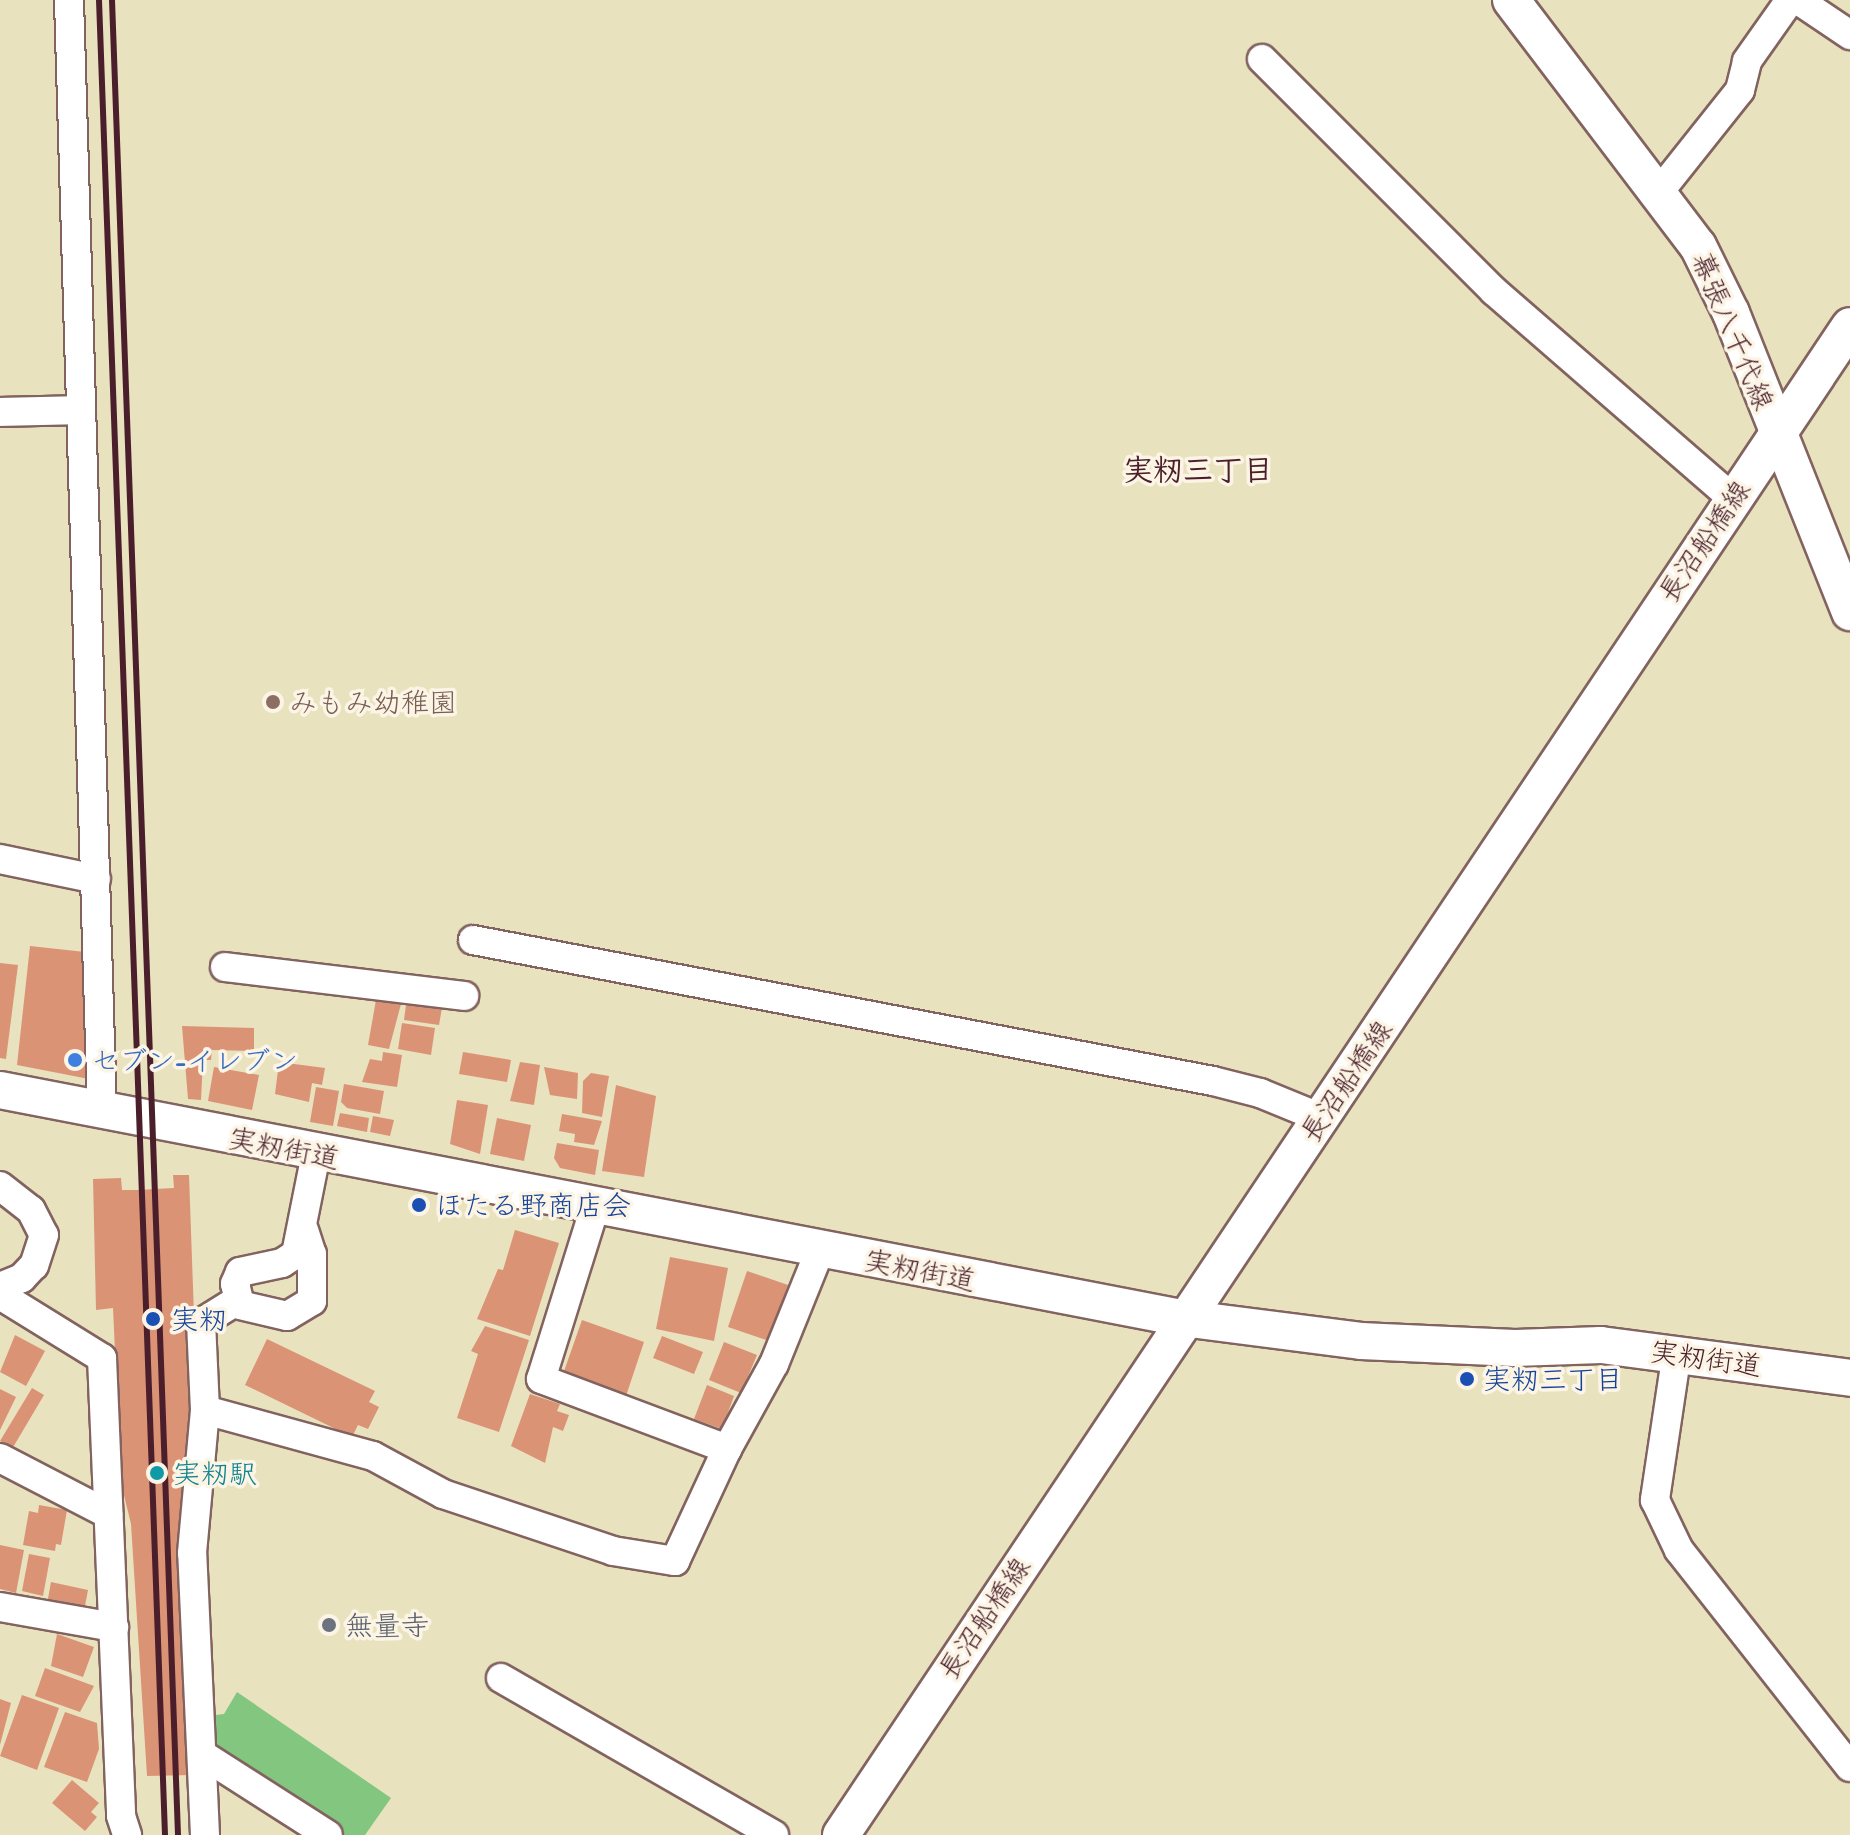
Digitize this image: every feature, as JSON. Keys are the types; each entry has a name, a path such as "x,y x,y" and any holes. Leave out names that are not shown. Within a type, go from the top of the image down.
{"main road":[{"name":"幕張八千代線","path":"1511,0 1659,192 1713,275 1850,612"},
{"name":"長沼船橋線","path":"841,1835 1182,1318 1321,1118 1850,326"},
{"name":"実籾街道","path":"0,1090 316,1154 1182,1318 1361,1341 1515,1348 1601,1345 1677,1352 1850,1378"}],"street":[{"path":"69,0 102,1112"},
{"path":"1659,192 1740,90 1747,61 1790,0"},
{"path":"1798,0 1850,35"},
{"path":"1262,59 1494,291 1733,499"},
{"path":"0,412 81,410"},
{"path":"0,859 96,879"},
{"path":"473,940 1213,1081 1321,1118"},
{"path":"225,967 464,996"},
{"path":"304,1230 312,1254 312,1301 287,1316 247,1310 238,1300 235,1284 240,1272 289,1260 304,1230 316,1154"},
{"path":"0,1186 31,1210 44,1235 34,1265 22,1278 0,1287"},
{"path":"595,1207 541,1379 727,1449"},
{"path":"205,1410 373,1456 443,1494 613,1551 675,1561 727,1449 774,1364 820,1250"},
{"path":"0,1295 102,1358 121,1816 127,1835"},
{"path":"205,1835 192,1553 205,1410 201,1323 238,1300"},
{"path":"1677,1352 1655,1500 1679,1550 1850,1767"},
{"path":"0,1458 108,1514"},
{"path":"0,1607 114,1627"},
{"path":"501,1678 774,1835"},
{"path":"203,1755 328,1835"}],"green space":[{"path":"237,1692 391,1798 365,1835 339,1835 209,1751 207,1716 224,1714"}],"building":[{"path":"30,946 85,952 89,1079 17,1065"},
{"path":"0,963 18,965 6,1059 0,1058"},
{"path":"407,997 443,1002 439,1025 404,1020"},
{"path":"376,1000 401,1004 389,1049 368,1045"},
{"path":"402,1023 435,1028 431,1055 398,1049"},
{"path":"182,1026 254,1028 254,1051 212,1050 211,1060 203,1060 201,1100 188,1099"},
{"path":"383,1052 402,1055 397,1087 362,1082 370,1059 382,1061"},
{"path":"463,1052 511,1060 507,1082 459,1074"},
{"path":"279,1062 325,1068 322,1085 312,1083 309,1102 275,1094"},
{"path":"520,1062 540,1065 534,1105 510,1101"},
{"path":"214,1067 259,1075 252,1110 208,1101"},
{"path":"544,1067 578,1073 577,1099 550,1095"},
{"path":"591,1073 609,1076 602,1117 582,1113 583,1081"},
{"path":"344,1084 384,1091 380,1114 347,1108 341,1102"},
{"path":"616,1085 656,1096 644,1177 602,1171"},
{"path":"316,1087 339,1091 333,1126 310,1122"},
{"path":"457,1100 488,1105 480,1154 450,1144"},
{"path":"340,1113 369,1118 367,1132 337,1126"},
{"path":"562,1114 602,1121 594,1145 574,1142 575,1134 559,1131"},
{"path":"373,1116 394,1120 390,1136 370,1132"},
{"path":"497,1118 531,1125 524,1161 490,1154"},
{"path":"557,1143 599,1150 595,1175 560,1168 554,1158"},
{"name":"実籾駅","path":"173,1175 189,1175 197,1399 192,1775 147,1776 131,1524 121,1483 113,1308 96,1310 93,1179 121,1178 122,1190 137,1190 174,1188"},
{"path":"515,1230 559,1243 530,1336 477,1319 498,1269 503,1270"},
{"path":"670,1257 728,1268 714,1341 656,1329"},
{"path":"747,1271 788,1285 769,1341 728,1327"},
{"path":"582,1320 644,1342 626,1396 563,1374"},
{"path":"485,1326 529,1340 499,1432 457,1418 478,1354 471,1351"},
{"path":"15,1335 45,1351 26,1386 0,1372"},
{"path":"662,1336 703,1352 694,1374 653,1358"},
{"path":"267,1339 375,1391 369,1402 379,1407 368,1429 358,1425 352,1437 245,1385"},
{"path":"724,1342 757,1355 741,1393 709,1380"},
{"path":"707,1385 734,1396 722,1429 694,1419"},
{"path":"32,1388 44,1395 12,1449 0,1441"},
{"path":"0,1389 16,1397 0,1430"},
{"path":"530,1394 560,1404 557,1411 569,1415 563,1431 553,1427 545,1463 511,1446"},
{"path":"39,1505 67,1510 61,1545 56,1544 55,1551 23,1545 29,1511 38,1513"},
{"path":"0,1545 24,1550 16,1593 0,1589"},
{"path":"29,1554 50,1558 43,1596 22,1591"},
{"path":"51,1582 88,1590 84,1611 47,1604"},
{"path":"57,1634 94,1647 83,1677 51,1666"},
{"path":"45,1668 94,1686 80,1712 35,1696"},
{"path":"22,1695 59,1708 37,1770 0,1756"},
{"path":"0,1699 11,1703 0,1745"},
{"path":"65,1712 97,1723 99,1749 87,1782 44,1767"},
{"path":"72,1780 99,1803 91,1812 97,1817 85,1831 52,1803"}],"railway":[{"path":"99,0 165,1835"},
{"path":"112,0 178,1835"}],"place":[{"name":"みもみ幼稚園","path":"273,702"},
{"name":"セブン-イレブン","path":"75,1060"},
{"name":"ほたる野商店会","path":"419,1205"},
{"name":"実籾","path":"153,1319"},
{"name":"実籾三丁目","path":"1467,1379"},
{"name":"実籾駅","path":"157,1473"},
{"name":"無量寺","path":"329,1625"}],"district":[{"name":"実籾三丁目","path":"1198,470"}]}
